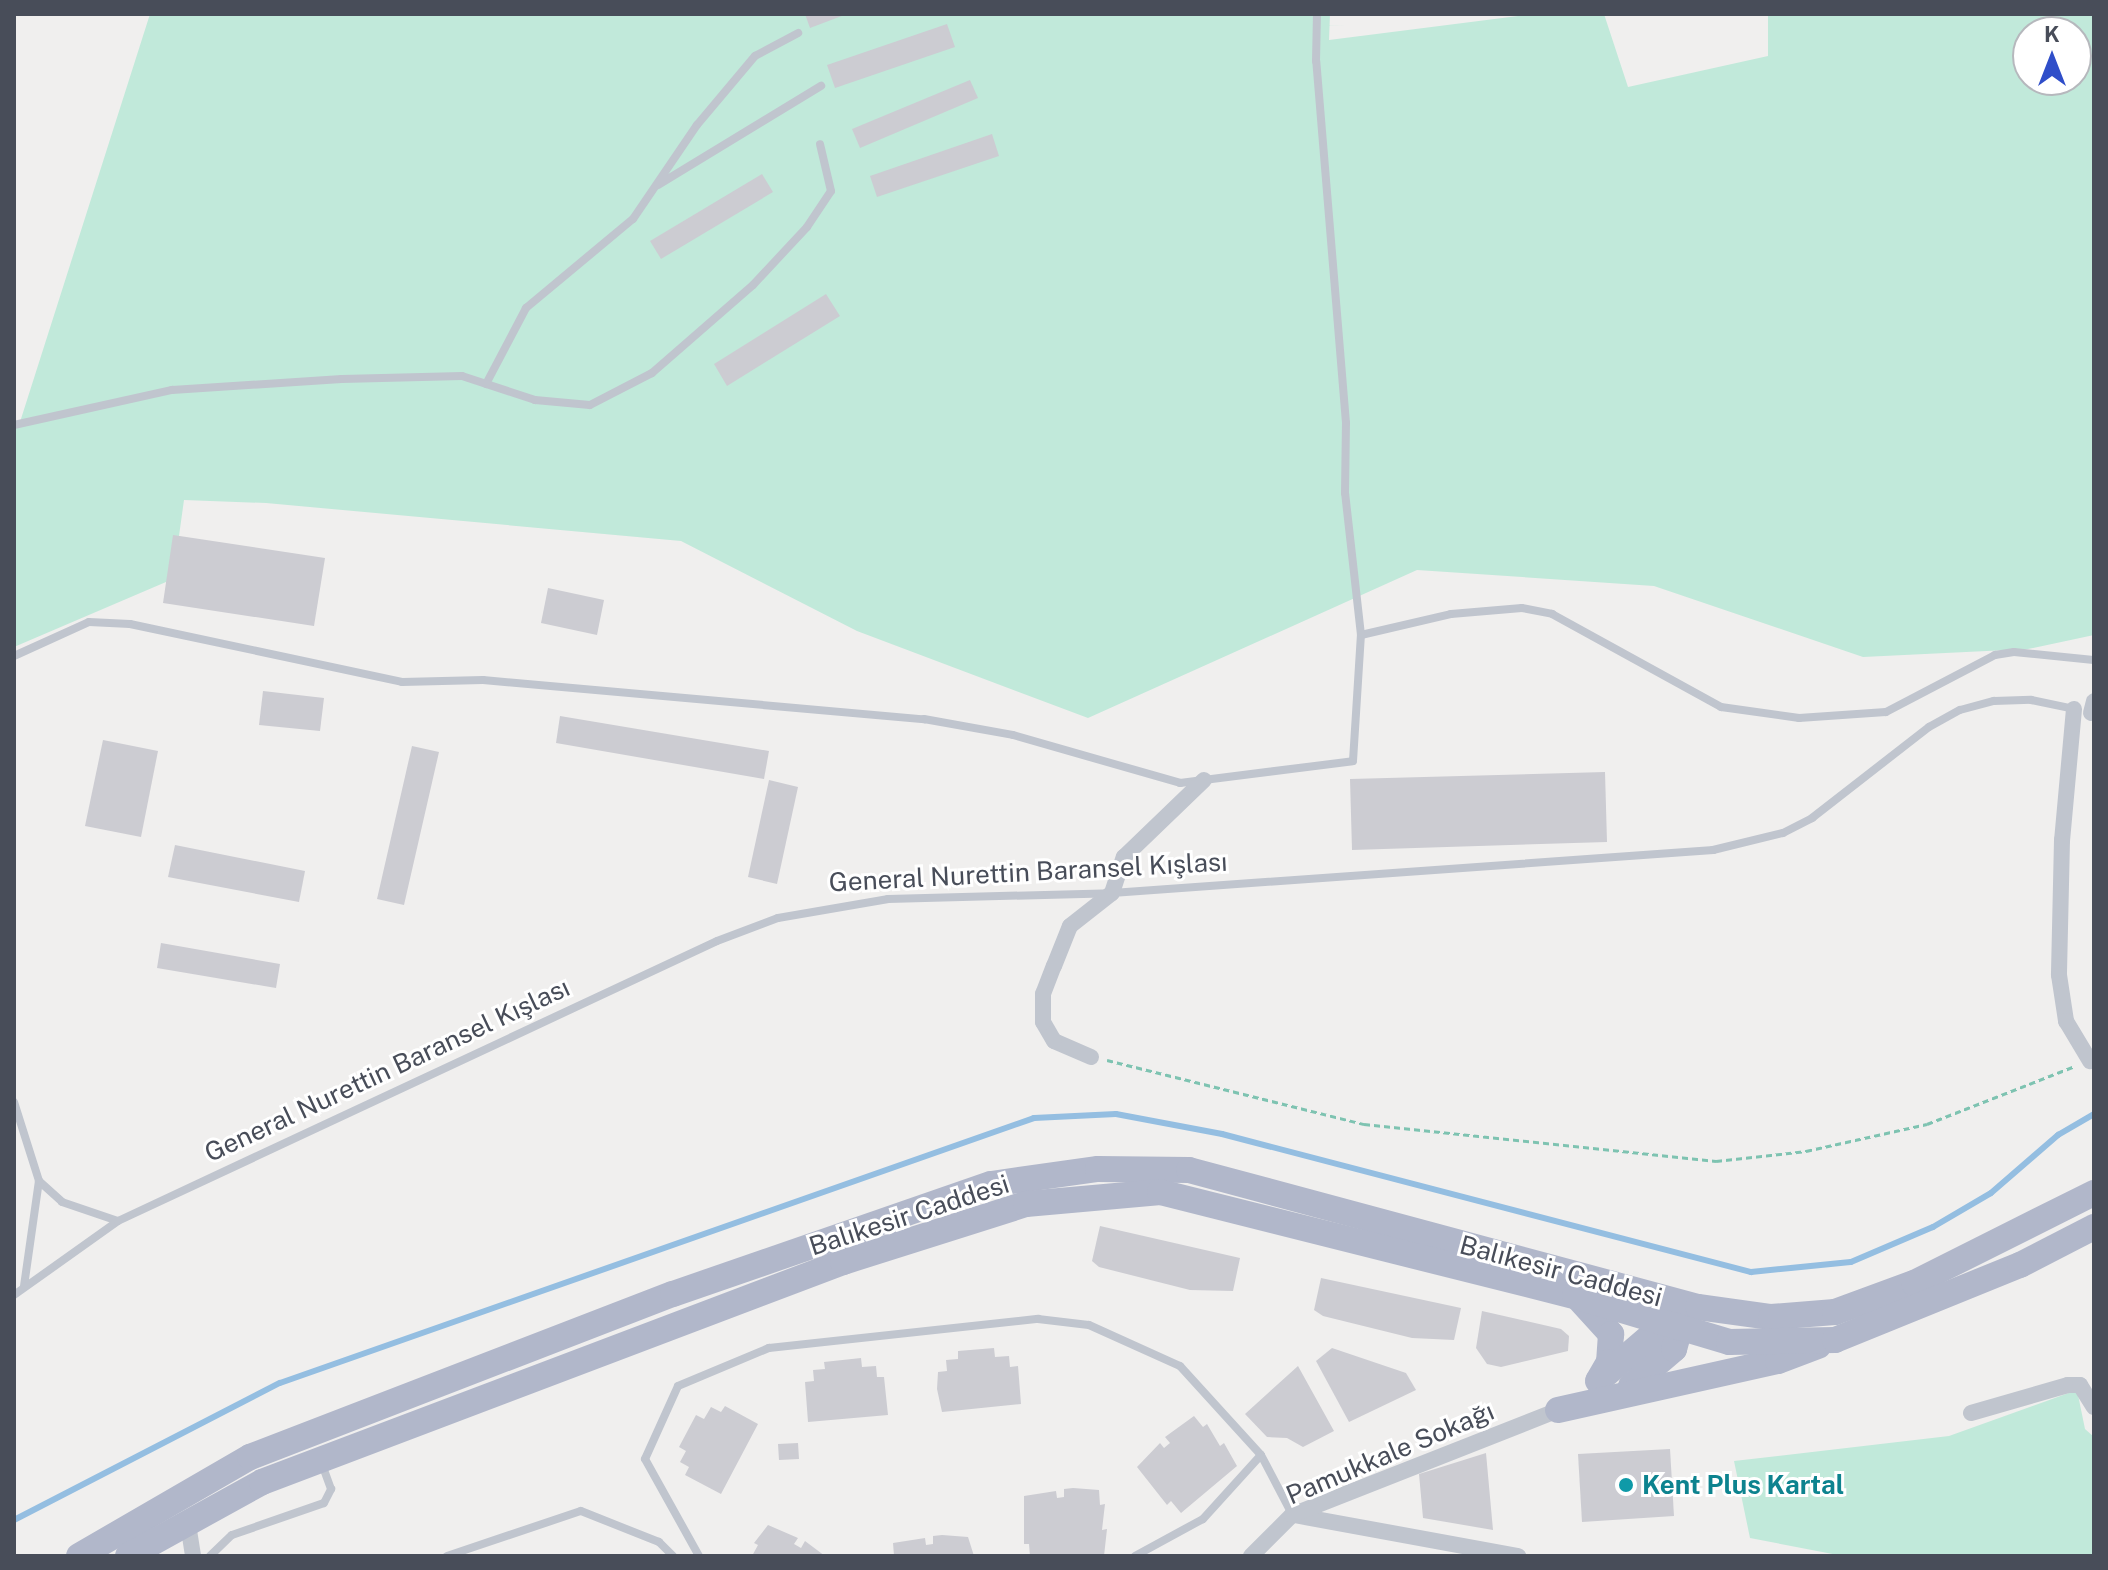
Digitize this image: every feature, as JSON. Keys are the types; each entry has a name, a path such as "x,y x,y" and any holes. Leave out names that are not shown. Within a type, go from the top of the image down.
{"main road":[{"name":"Balıkesir Caddesi","path":"79,1556 250,1457 673,1294 991,1184 1098,1169 1189,1170 1671,1316 1729,1342 1835,1340 2020,1265 2093,1229"},
{"name":"Balıkesir Caddesi","path":"128,1556 262,1482 843,1262 1026,1204 1160,1192 1575,1296 1671,1316 1771,1317 1835,1312 1914,1283 2094,1193"},
{"path":"1575,1296 1611,1334 1606,1389"},
{"path":"1606,1389 1671,1316"},
{"path":"1558,1410 1606,1389 1778,1361 1835,1340"}],"street":[{"path":"2074,709 2062,840 2059,975 2066,1021 2090,1061"},
{"path":"1091,1057 1054,1041 1043,1022 1043,994 1070,926 1112,893 1124,857 1204,780"},
{"path":"1971,1413 2068,1385 2080,1385 2094,1407"},
{"name":"Pamukkale Sokağı","path":"1251,1556 1292,1515 1558,1410"},
{"path":"1292,1515 1518,1556"},
{"path":"188,1524 193,1556"}],"lane":[{"path":"14,656 89,622 130,624 402,682 483,680 924,719 1013,735 1165,780 1204,780 1353,761 1361,635 1345,493 1346,423 1316,61 1317,14"},
{"path":"486,384 526,308 633,219 755,56 798,33"},
{"path":"654,188 821,86"},
{"path":"14,425 172,390 447,377 486,384 535,400 590,405 652,373 753,285 807,227 831,191 820,144"},
{"path":"1361,635 1451,614 1522,608 1552,614 1721,707 1799,718 1886,712 1995,655 2094,660"},
{"name":"General Nurettin Baransel Kışlası","path":"14,1295 118,1221 717,941 778,918 888,899 1112,893 1630,860 1746,844 1812,818 1929,727 1960,710 2018,700 2093,709"},
{"path":"14,1102 39,1181 24,1286"},
{"path":"39,1181 62,1202 118,1221"},
{"path":"699,1556 645,1459 678,1386 769,1348 1038,1319 1089,1325 1180,1366 1261,1455 1292,1515"},
{"path":"1135,1556 1203,1519 1261,1455"},
{"path":"210,1556 232,1535 324,1503 331,1489 321,1460"},
{"path":"447,1556 581,1511 659,1542 673,1556"}],"path":[{"path":"1091,1057 1195,1078 1364,1124 1716,1161 1806,1151 1927,1124 2090,1061"}],"green space":[{"path":"150,14 1330,14 1329,40 1534,14 1604,14 1628,87 1768,56 1768,14 2094,14 2094,635 2028,649 1863,657 1654,586 1417,570 1088,718 857,631 681,541 266,503 184,500 173,579 14,647 14,425 20,422"},
{"path":"2077,1390 2085,1429 2094,1437 2094,1556 1843,1556 1750,1538 1734,1461 1949,1436"}],"building":[{"path":"805,14 847,14 810,28"},
{"path":"947,24 955,47 835,88 827,65"},
{"path":"970,80 978,98 860,148 852,129"},
{"path":"992,134 999,156 877,197 870,176"},
{"path":"762,174 773,192 661,259 650,241"},
{"path":"826,294 840,316 727,386 714,364"},
{"path":"173,535 325,558 314,626 163,603"},
{"path":"548,588 604,600 597,635 541,623"},
{"path":"263,691 324,698 320,731 259,725"},
{"path":"560,716 769,751 764,779 556,743"},
{"path":"103,740 158,751 141,837 85,826"},
{"path":"412,746 439,752 404,905 377,899"},
{"path":"1605,772 1607,842 1352,850 1350,779"},
{"path":"769,780 798,787 777,884 748,877"},
{"path":"175,845 305,871 299,902 168,877"},
{"path":"161,943 280,964 276,988 157,968"},
{"path":"1100,1226 1240,1258 1233,1291 1190,1290 1099,1267 1092,1261"},
{"path":"1321,1278 1461,1308 1454,1340 1412,1338 1323,1316 1314,1310"},
{"path":"1482,1311 1561,1329 1569,1336 1568,1351 1501,1367 1487,1364 1476,1348"},
{"path":"994,1348 995,1357 1009,1356 1010,1367 1018,1366 1021,1404 942,1412 937,1389 938,1372 947,1371 946,1360 958,1359 958,1351"},
{"path":"1332,1348 1406,1373 1416,1390 1349,1422 1316,1361"},
{"path":"861,1358 862,1367 876,1366 877,1377 884,1377 888,1415 808,1422 805,1382 814,1381 813,1370 825,1369 824,1362"},
{"path":"1298,1366 1334,1431 1303,1447 1287,1438 1267,1437 1245,1414"},
{"path":"725,1406 758,1424 721,1494 685,1475 689,1467 680,1462 686,1451 679,1447 696,1415 704,1419 711,1407 721,1412"},
{"path":"1194,1416 1203,1427 1207,1424 1220,1446 1224,1443 1237,1466 1181,1513 1171,1501 1167,1505 1137,1467 1160,1443 1164,1448 1170,1443 1165,1437"},
{"path":"798,1443 799,1459 779,1460 778,1444"},
{"name":"Kent Plus Kartal","path":"1670,1449 1674,1516 1582,1522 1578,1454"},
{"path":"1486,1453 1493,1530 1423,1518 1419,1474"},
{"path":"1064,1489 1099,1490 1100,1505 1105,1504 1102,1530 1107,1529 1104,1556 1030,1556 1029,1544 1024,1544 1024,1496 1056,1491 1057,1498 1064,1497"},
{"path":"768,1525 798,1538 794,1544 801,1548 805,1541 825,1556 752,1556 758,1545 754,1543"},
{"path":"933,1536 968,1537 974,1556 894,1556 893,1543 925,1538 926,1545 933,1544"}],"waterway":[{"path":"14,1520 280,1383 1034,1118 1116,1114 1222,1134 1751,1272 1851,1262 1933,1227 1991,1193 2058,1135 2094,1114"}],"place":[{"name":"Kent Plus Kartal","path":"1626,1485"}]}
